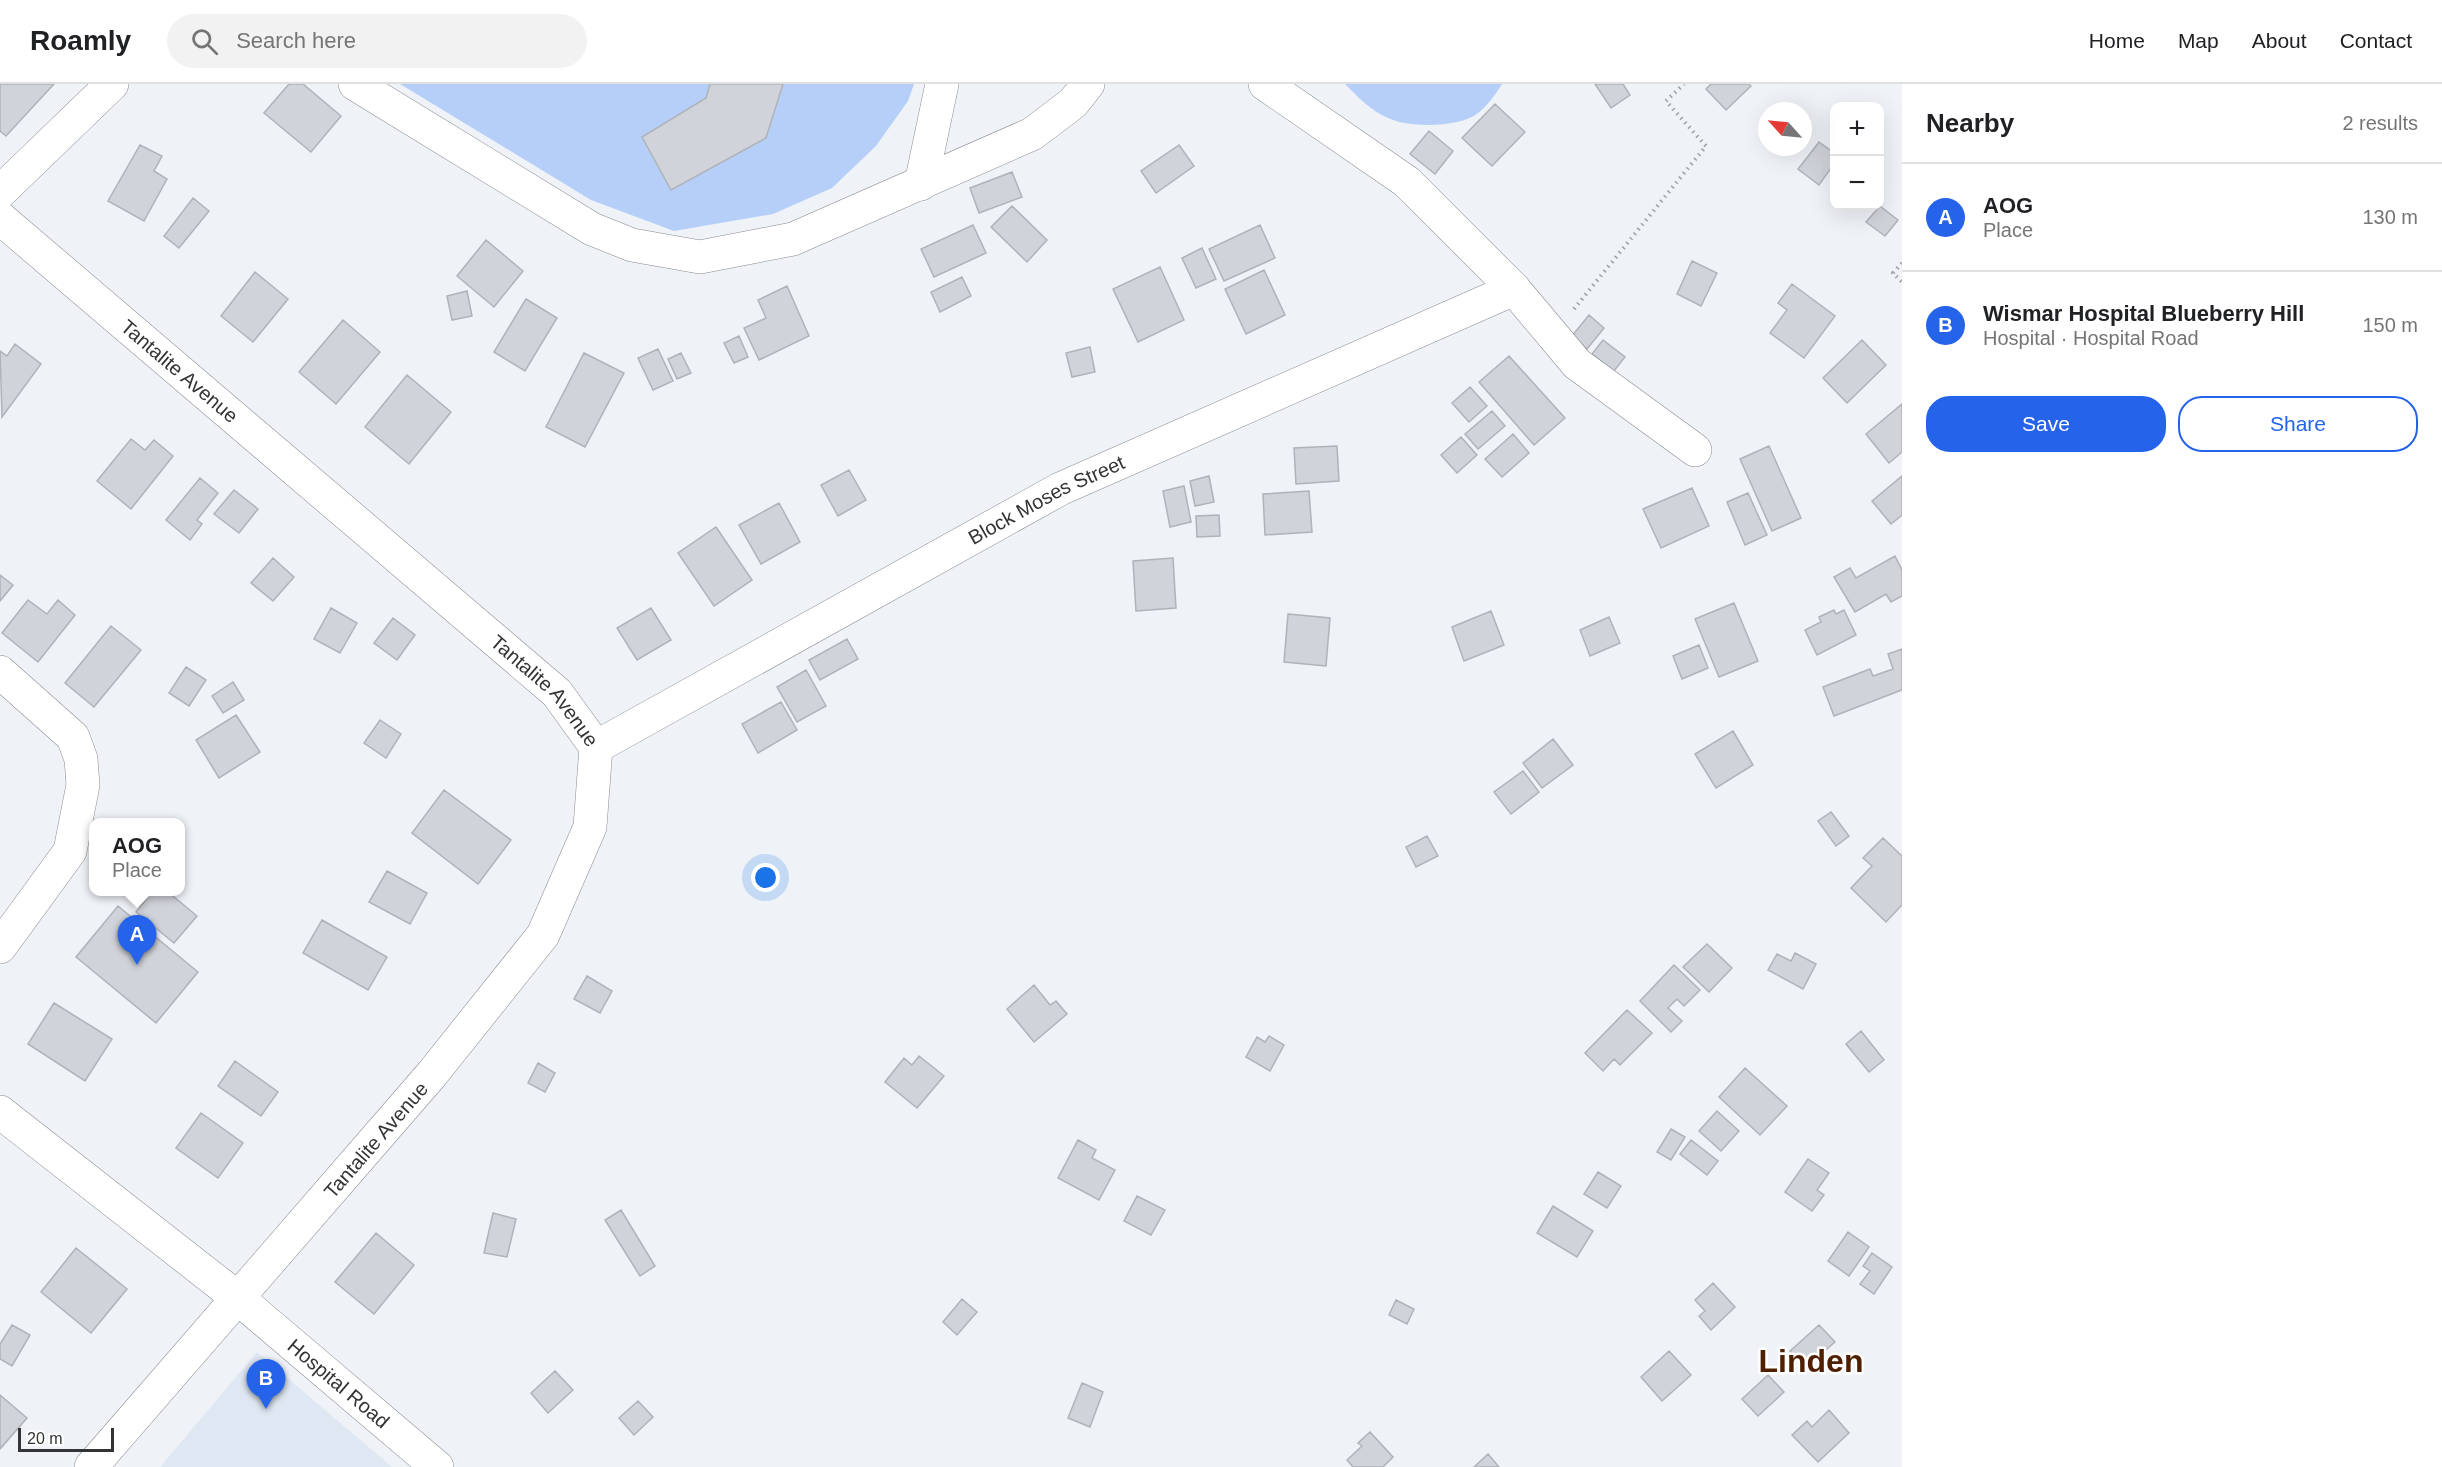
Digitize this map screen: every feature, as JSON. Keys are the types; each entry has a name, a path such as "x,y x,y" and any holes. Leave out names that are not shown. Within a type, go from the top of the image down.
{"street":[{"path":"0,192 112,84"},
{"path":"356,84 592,229 632,245 700,256 793,239 1032,134 1073,103 1088,84"},
{"path":"921,183 942,84"},
{"path":"1265,84 1407,182 1514,289 1577,364 1695,450"},
{"name":"Tantalite Avenue","path":"0,218 557,693 597,747 590,827 543,935 432,1074 91,1467"},
{"name":"Block Moses Street","path":"597,747 1060,489 1514,289"},
{"path":"0,672 73,737 81,759 83,785 70,851 0,947"},
{"name":"Hospital Road","path":"0,1112 238,1299 437,1467"}],"path":[{"path":"1553,335 1706,146 1666,101 1684,84"},
{"path":"1902,263 1893,273 1902,282"}],"shaded area":[{"path":"400,84 710,84 706,98 642,137 671,190 766,138 783,84 914,84 908,101 876,146 832,188 773,214 674,231 591,200"},
{"path":"1345,84 1502,84 1485,107 1470,118 1447,124 1421,125 1408,124 1382,115 1370,108"},
{"path":"257,1352 392,1467 160,1467"}],"building":[{"path":"0,84 54,84 6,136 0,131"},
{"path":"289,84 303,84 341,116 311,152 264,113"},
{"path":"710,84 783,84 766,138 671,190 642,137 706,98"},
{"path":"1595,84 1623,84 1630,95 1611,108"},
{"path":"1711,84 1749,84 1751,86 1726,110 1706,89"},
{"path":"1495,104 1525,132 1492,166 1462,138"},
{"path":"1429,131 1453,151 1435,174 1410,154"},
{"path":"1819,142 1830,150 1830,170 1819,185 1798,169 1808,156 1812,156 1812,151"},
{"path":"140,145 162,156 154,171 167,179 144,221 108,201"},
{"path":"1179,145 1194,166 1156,193 1141,171"},
{"path":"1012,172 1022,197 979,213 970,188"},
{"path":"193,198 209,211 179,248 164,236"},
{"path":"1012,206 1047,240 1027,262 991,227"},
{"path":"1884,209 1898,220 1885,236 1866,222 1876,210"},
{"path":"973,225 986,253 934,277 921,249"},
{"path":"1260,225 1275,258 1224,281 1209,249"},
{"path":"486,240 523,271 494,307 457,276"},
{"path":"1202,248 1216,279 1196,288 1182,258"},
{"path":"1692,261 1717,273 1701,306 1677,294"},
{"path":"1160,267 1184,320 1138,342 1113,289"},
{"path":"1264,270 1285,315 1246,334 1225,289"},
{"path":"255,272 288,299 253,342 221,316"},
{"path":"962,277 971,296 940,312 931,292"},
{"path":"1792,284 1835,316 1804,358 1770,333 1787,310 1778,303"},
{"path":"787,286 809,336 759,360 744,328 766,318 758,300"},
{"path":"467,291 472,316 452,320 447,296"},
{"path":"526,299 557,318 525,371 494,352"},
{"path":"1589,315 1604,328 1587,349 1572,336"},
{"path":"343,320 380,352 336,404 299,372"},
{"path":"739,336 748,357 734,363 724,343"},
{"path":"1603,340 1625,357 1614,371 1592,354"},
{"path":"1862,340 1886,365 1847,403 1823,378"},
{"path":"15,344 41,364 2,417 0,351 7,356"},
{"path":"1090,347 1095,372 1072,377 1066,353"},
{"path":"658,349 673,381 653,390 638,358"},
{"path":"584,353 624,373 585,447 546,427"},
{"path":"681,353 691,373 677,379 668,359"},
{"path":"1509,356 1565,418 1534,445 1479,382"},
{"path":"407,375 451,412 409,464 365,427"},
{"path":"1470,387 1487,406 1469,422 1452,403"},
{"path":"1902,404 1902,452 1889,463 1866,434"},
{"path":"1492,411 1505,426 1478,449 1465,434"},
{"path":"1513,434 1529,453 1502,477 1485,459"},
{"path":"1461,437 1477,455 1457,473 1441,455"},
{"path":"131,439 145,450 154,440 173,456 131,509 97,481"},
{"path":"1337,446 1339,481 1296,484 1294,448"},
{"path":"1769,446 1801,518 1772,531 1740,459"},
{"path":"849,470 866,500 838,516 821,485"},
{"path":"1209,476 1214,502 1195,506 1190,481"},
{"path":"1902,476 1902,515 1891,524 1872,501"},
{"path":"200,478 218,493 197,520 202,524 190,540 166,520"},
{"path":"1184,486 1191,522 1170,527 1163,491"},
{"path":"1692,488 1709,526 1661,548 1643,509"},
{"path":"234,490 258,509 239,533 214,514"},
{"path":"1309,491 1312,532 1265,535 1263,494"},
{"path":"1748,493 1767,535 1745,545 1727,502"},
{"path":"779,503 800,542 761,564 739,525"},
{"path":"1219,515 1220,536 1197,537 1196,516"},
{"path":"716,527 752,580 714,606 678,553"},
{"path":"1895,556 1902,570 1902,596 1891,602 1886,594 1855,612 1834,577 1850,568 1856,578"},
{"path":"273,558 294,577 273,601 251,583"},
{"path":"1173,558 1176,608 1136,611 1133,561"},
{"path":"0,575 13,585 0,601"},
{"path":"28,600 47,614 58,600 75,615 38,662 2,633"},
{"path":"1734,603 1758,661 1719,677 1695,619"},
{"path":"331,608 357,623 340,653 314,639"},
{"path":"651,608 671,640 637,660 617,628"},
{"path":"1834,610 1836,614 1844,610 1856,635 1817,655 1805,630 1821,622 1819,617"},
{"path":"1491,611 1504,645 1464,661 1452,627"},
{"path":"1288,614 1330,618 1326,666 1284,662"},
{"path":"1609,617 1620,643 1590,656 1580,630"},
{"path":"393,618 415,635 397,660 374,643"},
{"path":"111,626 141,650 94,707 65,683"},
{"path":"847,639 858,659 820,680 809,660"},
{"path":"1699,645 1708,668 1682,679 1673,656"},
{"path":"1902,649 1902,690 1834,716 1823,687 1870,669 1873,676 1893,669 1888,654"},
{"path":"186,667 206,680 189,706 169,693"},
{"path":"806,670 826,706 797,722 777,687"},
{"path":"233,682 244,700 223,713 212,696"},
{"path":"781,702 797,730 758,753 742,724"},
{"path":"236,715 260,752 219,778 196,740"},
{"path":"380,720 401,734 386,758 364,743"},
{"path":"1733,731 1753,765 1716,788 1695,754"},
{"path":"1553,739 1573,765 1542,788 1523,763"},
{"path":"1523,771 1539,792 1511,814 1494,792"},
{"path":"444,790 511,840 478,884 412,833"},
{"path":"1831,812 1849,836 1836,846 1818,821"},
{"path":"1427,836 1438,856 1416,867 1406,847"},
{"path":"1883,838 1902,856 1902,905 1886,922 1851,888 1872,866 1863,858"},
{"path":"387,871 427,893 410,924 369,902"},
{"path":"149,896 173,896 197,916 174,943 136,912"},
{"path":"118,906 198,972 156,1023 76,957"},
{"path":"322,920 387,957 368,990 303,953"},
{"path":"1707,944 1732,968 1709,992 1683,967"},
{"path":"1795,953 1816,964 1803,989 1768,970 1777,954 1791,961"},
{"path":"1674,965 1700,990 1684,1006 1677,999 1668,1008 1682,1021 1671,1032 1640,1001"},
{"path":"587,976 612,991 600,1013 574,999"},
{"path":"1034,985 1050,1005 1056,1001 1067,1014 1034,1042 1007,1009"},
{"path":"54,1003 112,1039 85,1081 28,1044"},
{"path":"1627,1010 1652,1033 1620,1065 1614,1059 1603,1071 1585,1053"},
{"path":"1861,1031 1884,1060 1869,1072 1846,1044"},
{"path":"1269,1036 1284,1045 1270,1071 1246,1057 1257,1037 1265,1042"},
{"path":"919,1056 944,1076 917,1108 885,1082 904,1058 912,1065"},
{"path":"235,1061 278,1092 261,1116 218,1086"},
{"path":"538,1063 555,1073 545,1092 528,1083"},
{"path":"1745,1068 1787,1106 1760,1135 1719,1097"},
{"path":"1717,1111 1739,1131 1721,1151 1699,1131"},
{"path":"201,1113 243,1143 218,1178 176,1148"},
{"path":"1671,1129 1685,1137 1671,1160 1657,1152"},
{"path":"1078,1140 1096,1150 1092,1158 1115,1170 1099,1200 1058,1178"},
{"path":"1691,1140 1718,1161 1707,1175 1680,1154"},
{"path":"1808,1159 1829,1173 1817,1190 1824,1195 1812,1211 1785,1192"},
{"path":"1598,1172 1621,1186 1607,1208 1584,1194"},
{"path":"1137,1196 1165,1210 1151,1235 1124,1221"},
{"path":"1553,1206 1593,1231 1577,1257 1537,1233"},
{"path":"621,1210 655,1266 640,1276 605,1220"},
{"path":"493,1213 516,1219 507,1257 484,1253"},
{"path":"1848,1232 1869,1247 1849,1276 1828,1261"},
{"path":"376,1233 414,1265 374,1314 335,1282"},
{"path":"76,1248 127,1289 91,1333 41,1292"},
{"path":"1872,1253 1892,1267 1874,1294 1860,1284 1870,1271 1863,1266"},
{"path":"1713,1283 1735,1307 1711,1330 1699,1316 1705,1311 1695,1300"},
{"path":"962,1299 977,1312 957,1335 943,1322"},
{"path":"1396,1300 1414,1309 1407,1324 1389,1315"},
{"path":"12,1325 30,1335 12,1366 0,1359 0,1344"},
{"path":"1819,1325 1835,1342 1805,1368 1790,1351"},
{"path":"1669,1351 1691,1375 1662,1401 1641,1377"},
{"path":"555,1371 573,1390 548,1413 531,1393"},
{"path":"1768,1375 1784,1392 1758,1416 1742,1399"},
{"path":"1082,1383 1103,1392 1090,1427 1068,1418"},
{"path":"0,1395 27,1418 0,1449"},
{"path":"638,1401 653,1417 634,1435 619,1418"},
{"path":"1829,1410 1849,1433 1818,1462 1792,1435 1807,1421 1812,1427"},
{"path":"1370,1432 1393,1457 1383,1467 1353,1467 1347,1460 1362,1446 1358,1443"},
{"path":"1488,1454 1499,1467 1474,1467"}],"place":[{"name":"AOG","path":"137,965"},
{"name":"Wismar Hospital Blueberry Hill","path":"266,1409"}],"district":[{"name":"Linden","path":"1811,1361"}]}
